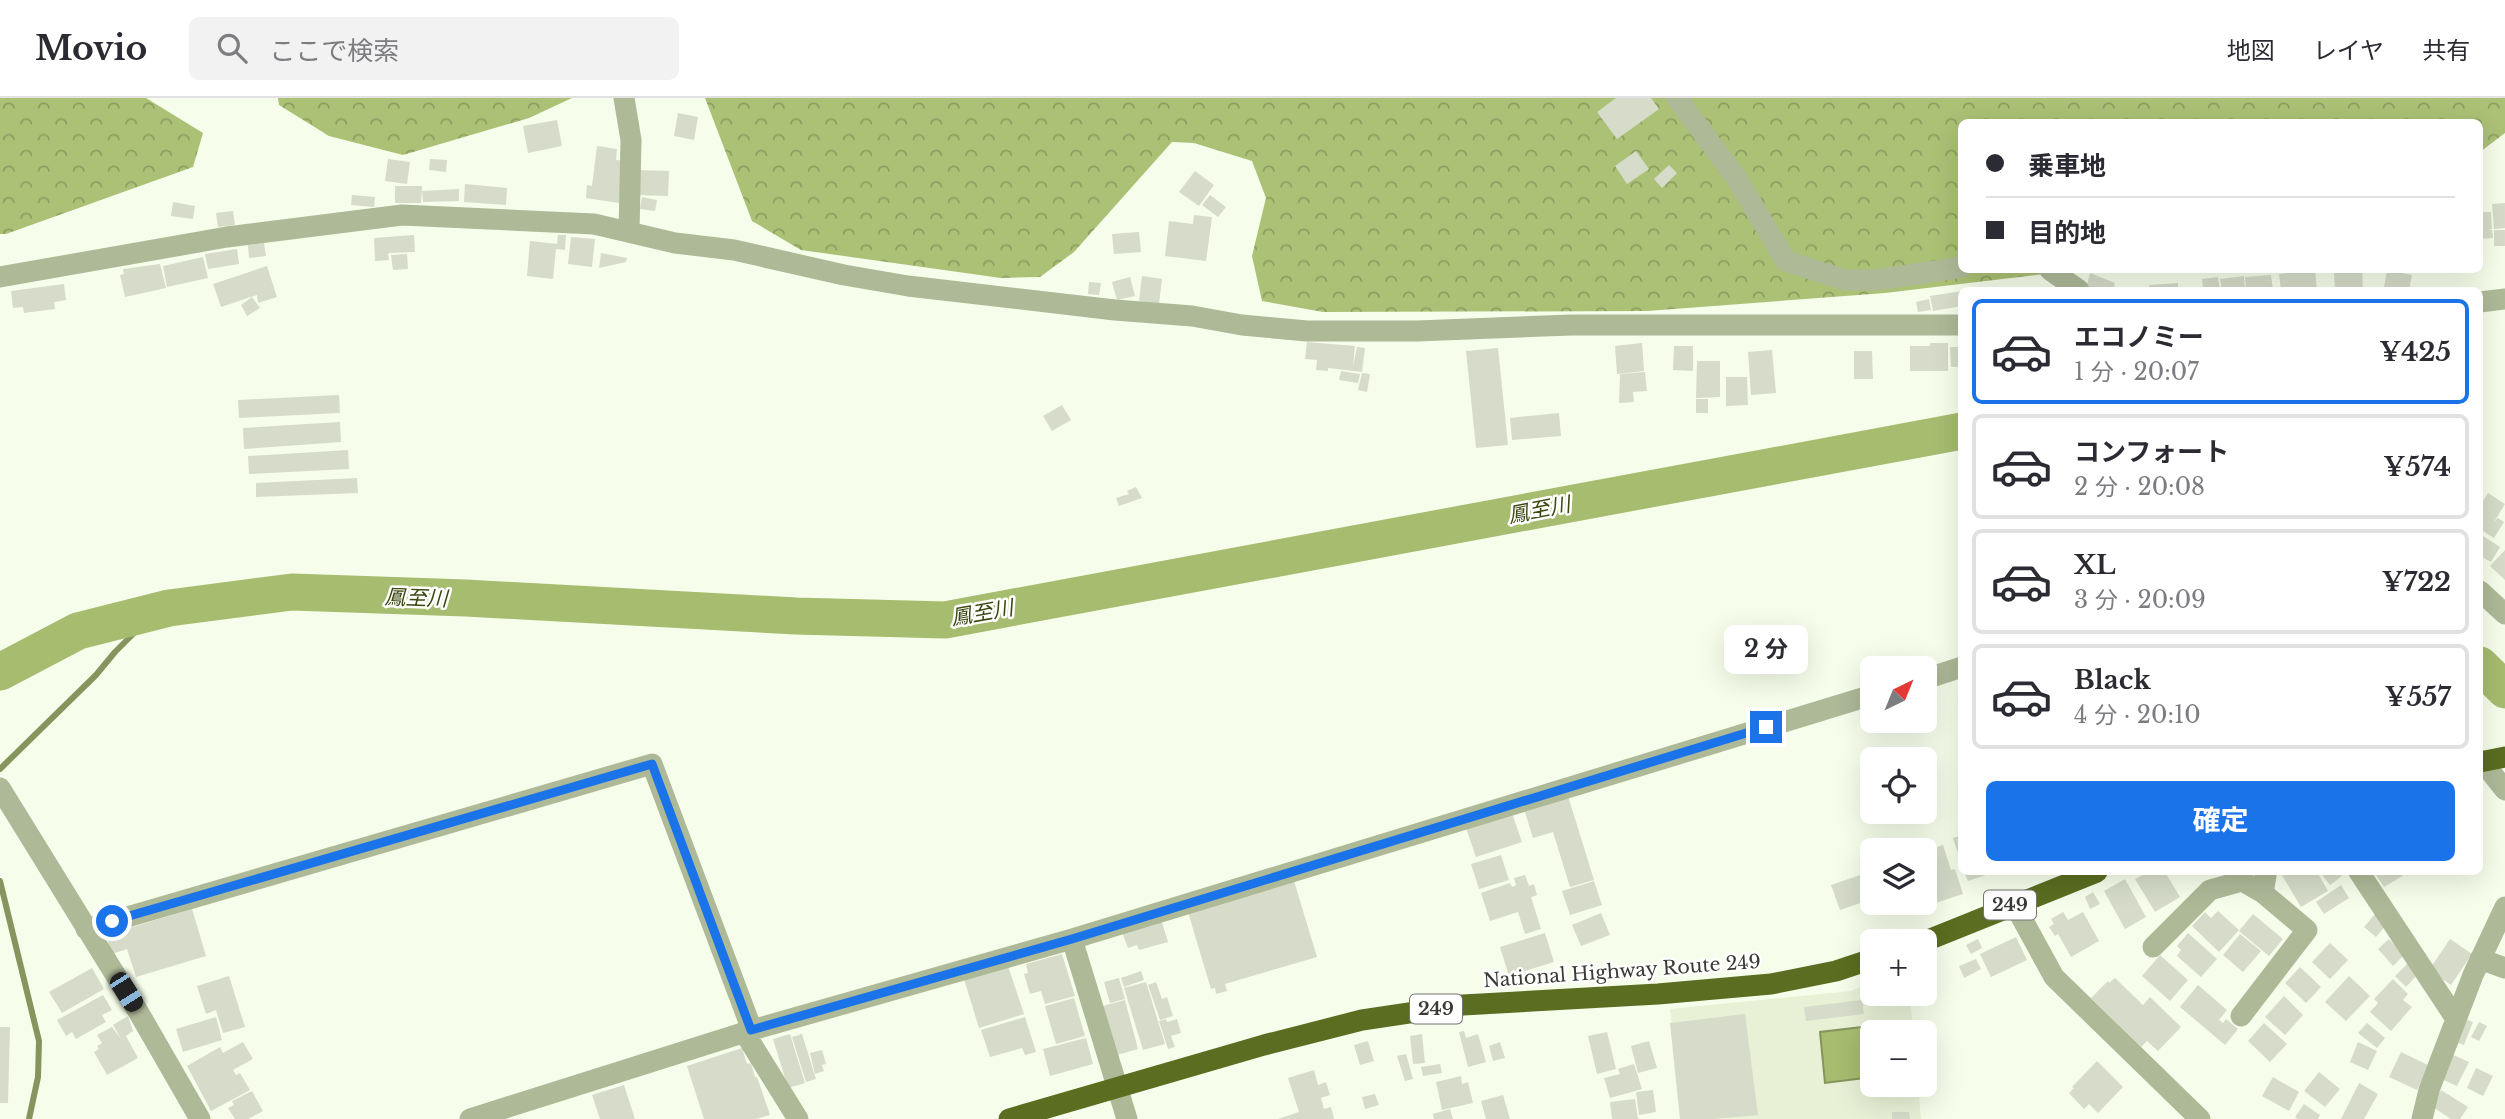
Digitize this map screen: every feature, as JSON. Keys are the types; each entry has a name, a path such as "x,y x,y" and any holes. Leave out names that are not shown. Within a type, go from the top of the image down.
{"highway":[{"name":"249","path":"1937,936 2089,875"},
{"name":"National Highway Route 249","path":"1009,1119 1362,1020 1463,1005 1658,994 1771,984 1860,964"}],"street":[{"path":"624,98 631,140 629,232"},
{"path":"1677,98 1737,179 1786,261 1845,279 1877,280 1958,268"},
{"path":"0,277 227,237 402,215 594,224 675,243 734,250 844,275 908,286 1115,310 1192,316 1242,326 1307,331 1417,331 1571,325 1958,325"},
{"path":"2054,273 2075,287"},
{"path":"2483,302 2505,299"},
{"path":"2483,594 2505,614"},
{"path":"1937,674 1958,668"},
{"path":"470,1119 748,1031 1072,939 1860,699"},
{"path":"2492,759 2505,790"},
{"path":"86,929 652,764 748,1031 798,1119"},
{"path":"0,788 139,1013 200,1119"},
{"path":"2361,875 2456,1019"},
{"path":"2153,947 2210,890 2242,881 2264,882 2307,930 2241,1016"},
{"path":"2014,904 2054,977 2200,1119"},
{"path":"2422,1119 2429,1090 2456,1019 2505,907"},
{"path":"1072,939 1127,1119"},
{"path":"2480,959 2505,968"}],"shaded area":[{"path":"1860,987 1860,1006 1911,1006 1912,1020 1860,1020 1860,1097 1919,1097 1921,1119 1682,1119 1670,1009 1851,991"},
{"path":"1860,1027 1860,1079 1825,1083 1820,1032"}],"green space":[{"path":"0,98 146,98 203,133 193,167 0,234"},
{"path":"278,98 572,98 529,118 403,155 329,136 279,105"},
{"path":"705,98 2505,98 2505,133 2483,150 2483,119 1958,119 1958,273 2053,273 1885,293 1647,311 1323,312 1262,301 1252,256 1266,198 1252,161 1194,143 1172,142 1074,252 1040,277 1001,278 801,250 752,221"}],"building":[{"path":"1616,98 1651,98 1659,109 1617,139 1597,112"},
{"path":"678,113 698,117 694,140 674,136"},
{"path":"557,120 562,146 528,153 523,126"},
{"path":"597,146 617,149 616,160 625,161 619,203 586,198 587,185 592,186"},
{"path":"1636,151 1649,169 1627,184 1615,166"},
{"path":"388,159 410,162 407,184 385,181"},
{"path":"430,159 447,160 446,172 429,170"},
{"path":"1669,165 1677,173 1662,188 1654,179"},
{"path":"637,170 669,171 668,196 636,195"},
{"path":"1195,171 1214,185 1199,206 1179,192"},
{"path":"465,184 507,188 506,205 464,202"},
{"path":"395,186 422,186 421,203 395,203"},
{"path":"459,189 459,201 423,202 422,191"},
{"path":"352,195 375,197 374,207 351,205"},
{"path":"1210,195 1226,207 1218,217 1202,205"},
{"path":"642,197 657,200 655,211 640,209"},
{"path":"173,202 195,206 193,219 171,216"},
{"path":"2505,203 2505,228 2494,229 2492,204"},
{"path":"233,211 235,225 218,227 216,213"},
{"path":"2483,212 2491,212 2492,229 2488,230 2492,230 2493,238 2483,239"},
{"path":"1194,215 1212,217 1206,261 1165,256 1169,221 1193,224"},
{"path":"2494,230 2505,230 2505,246 2494,246"},
{"path":"1139,232 1141,252 1114,254 1112,234"},
{"path":"414,235 415,252 388,253 389,260 375,261 374,238"},
{"path":"558,235 566,235 565,250 556,249 553,279 527,276 530,241 557,244"},
{"path":"571,237 595,239 592,267 568,264"},
{"path":"264,243 266,256 249,258 248,245"},
{"path":"237,249 239,264 208,269 205,254"},
{"path":"601,253 627,258 626,262 599,268"},
{"path":"407,254 408,269 393,270 391,255"},
{"path":"203,257 208,278 167,287 163,266"},
{"path":"160,264 166,288 125,297 120,275 124,274 123,269"},
{"path":"267,266 277,297 258,303 257,295 221,307 213,284"},
{"path":"2090,273 2115,283 2114,287 2086,287"},
{"path":"2315,273 2317,287 2281,287 2279,274"},
{"path":"2334,273 2362,273 2363,287 2335,287"},
{"path":"2386,273 2412,275 2410,287 2384,287"},
{"path":"2271,275 2273,287 2246,287 2245,277"},
{"path":"1142,276 1162,279 1159,304 1139,301"},
{"path":"2244,276 2245,287 2221,287 2220,279"},
{"path":"1130,277 1135,296 1117,300 1112,282"},
{"path":"2218,277 2220,287 2203,287 2202,279"},
{"path":"1089,282 1101,283 1099,295 1088,294"},
{"path":"2178,283 2178,287 2149,287"},
{"path":"64,284 66,300 54,302 55,309 24,313 23,307 13,308 11,291"},
{"path":"1958,292 1958,307 1933,311 1930,296"},
{"path":"252,297 260,308 247,316 241,305"},
{"path":"1929,299 1931,310 1918,312 1916,302"},
{"path":"1307,342 1355,346 1353,366 1357,347 1365,348 1362,372 1328,368 1328,371 1316,370 1317,360 1305,359"},
{"path":"1642,343 1644,371 1617,374 1615,346"},
{"path":"1930,343 1948,343 1948,371 1910,371 1910,346 1930,346"},
{"path":"1674,346 1693,346 1693,371 1673,370"},
{"path":"1950,347 1958,347 1958,367 1951,367"},
{"path":"1498,348 1508,445 1476,448 1466,351"},
{"path":"1772,350 1776,393 1751,395 1748,352"},
{"path":"1854,351 1872,351 1873,379 1854,379"},
{"path":"1697,361 1720,361 1720,397 1696,398"},
{"path":"1341,371 1360,374 1358,383 1339,380"},
{"path":"1645,372 1647,391 1633,392 1634,402 1619,403 1620,374"},
{"path":"1362,373 1370,374 1367,392 1358,390"},
{"path":"1726,377 1747,377 1748,405 1726,406"},
{"path":"339,395 340,413 239,418 238,400"},
{"path":"1696,399 1708,399 1708,413 1696,413"},
{"path":"1062,405 1071,420 1052,431 1043,416"},
{"path":"1559,413 1561,436 1512,440 1510,418"},
{"path":"340,422 341,442 244,449 243,428"},
{"path":"348,450 349,469 249,474 248,456"},
{"path":"357,478 358,493 256,497 256,483"},
{"path":"1136,487 1142,498 1119,506 1116,498 1129,494 1127,491"},
{"path":"2488,493 2505,504 2494,522 2498,518 2504,522 2494,538 2483,531 2483,501"},
{"path":"2483,536 2500,547 2491,562 2483,558"},
{"path":"2505,550 2505,580 2490,566"},
{"path":"1568,796 1594,880 1570,887 1553,832 1533,838 1524,809"},
{"path":"1512,813 1522,842 1476,857 1466,828"},
{"path":"1958,836 1958,853 1953,838"},
{"path":"1943,845 1963,894 1937,902 1937,847"},
{"path":"1501,855 1509,880 1479,889 1471,864"},
{"path":"1525,875 1529,886 1534,884 1537,895 1531,897 1541,929 1525,934 1518,912 1490,921 1481,893 1510,883 1512,887 1516,885 1514,878"},
{"path":"1860,875 1860,903 1840,910 1831,885"},
{"path":"1965,875 1986,875 1968,881"},
{"path":"2142,875 2167,875 2180,897 2155,912 2135,879"},
{"path":"2282,875 2319,875 2328,891 2301,907"},
{"path":"2322,875 2341,875 2342,876 2330,885"},
{"path":"2376,875 2404,875 2384,887"},
{"path":"2125,879 2146,917 2125,929 2104,891"},
{"path":"1294,881 1317,957 1225,984 1227,991 1216,994 1215,988 1211,989 1188,912"},
{"path":"1594,881 1602,905 1570,915 1562,891"},
{"path":"2341,885 2349,898 2324,914 2316,902"},
{"path":"2093,892 2100,904 2090,909 2085,897"},
{"path":"192,909 206,956 136,977 127,949 112,954 106,935"},
{"path":"2218,911 2239,930 2219,952 2192,926 2205,912 2211,918"},
{"path":"2063,912 2068,920 2083,912 2099,941 2071,957 2058,934 2055,936 2049,927 2054,924 2051,919"},
{"path":"1601,913 1610,935 1581,946 1572,925"},
{"path":"2253,914 2283,939 2269,956 2239,931"},
{"path":"2375,914 2387,924 2376,937 2364,927"},
{"path":"1161,919 1168,942 1139,950 1137,945 1128,948 1122,932"},
{"path":"1545,933 1554,962 1509,976 1500,947"},
{"path":"2188,933 2217,959 2201,977 2177,956 2181,950 2177,946"},
{"path":"2240,934 2261,951 2243,972 2223,955"},
{"path":"2016,937 2027,960 1991,977 1980,954"},
{"path":"1978,939 1982,948 1971,954 1966,945"},
{"path":"2389,939 2404,955 2393,966 2378,949"},
{"path":"2450,939 2472,954 2451,985 2429,970"},
{"path":"2330,943 2348,960 2330,979 2312,962"},
{"path":"1062,954 1075,996 1045,1004 1041,991 1030,994 1024,974 1028,973 1026,964"},
{"path":"2160,955 2188,980 2170,1001 2142,976"},
{"path":"1976,959 1981,969 1964,978 1959,966"},
{"path":"2408,963 2419,973 2406,987 2395,976"},
{"path":"1008,966 1024,1014 979,1028 964,979"},
{"path":"2300,967 2321,987 2306,1003 2285,983"},
{"path":"92,968 104,989 62,1013 49,992"},
{"path":"1141,971 1144,980 1124,987 1121,978"},
{"path":"229,976 245,1027 223,1033 216,1010 206,1014 197,986"},
{"path":"2349,976 2370,996 2346,1021 2325,1002"},
{"path":"1119,978 1125,999 1110,1003 1104,982"},
{"path":"2115,978 2143,1005 2150,997 2181,1027 2158,1051 2147,1041 2141,1047 2091,998 2108,981 2109,983"},
{"path":"2393,979 2408,994 2403,1000 2412,1007 2391,1031 2370,1012 2378,1003 2374,999"},
{"path":"1146,982 1165,1044 1143,1050 1124,988"},
{"path":"1156,982 1162,999 1167,997 1173,1016 1160,1020 1148,985"},
{"path":"2198,985 2227,1010 2219,1020 2223,1023 2226,1019 2238,1029 2225,1045 2180,1007"},
{"path":"103,995 112,1010 102,1015 106,1022 76,1039 72,1032 66,1036 57,1020"},
{"path":"2284,996 2303,1015 2285,1035 2265,1017"},
{"path":"1074,998 1085,1036 1056,1044 1045,1006"},
{"path":"1125,1000 1138,1049 1113,1056 1099,1007"},
{"path":"1860,1000 1864,1014 1806,1021 1804,1007"},
{"path":"1745,1014 1758,1115 1680,1119 1670,1023"},
{"path":"128,1016 133,1031 126,1036 138,1058 107,1075 94,1052 102,1043 97,1035 112,1027 121,1039 113,1025"},
{"path":"216,1017 222,1040 183,1052 176,1029"},
{"path":"1025,1017 1036,1052 1025,1055 1022,1048 990,1057 981,1030"},
{"path":"2463,1018 2473,1022 2464,1045 2453,1041"},
{"path":"1166,1019 1167,1022 1177,1019 1181,1033 1171,1036 1175,1047 1168,1049 1159,1021"},
{"path":"2479,1022 2487,1026 2479,1041 2471,1037"},
{"path":"2264,1023 2287,1044 2270,1062 2248,1041"},
{"path":"2367,1023 2385,1038 2377,1048 2358,1033"},
{"path":"0,1027 10,1027 8,1103 0,1103"},
{"path":"1464,1031 1466,1038 1478,1034 1486,1062 1468,1067 1459,1032"},
{"path":"1607,1032 1616,1069 1597,1074 1588,1036"},
{"path":"790,1034 805,1083 788,1088 773,1039"},
{"path":"802,1034 816,1079 806,1082 792,1037"},
{"path":"1422,1034 1425,1063 1413,1064 1410,1036"},
{"path":"1086,1038 1093,1064 1050,1076 1043,1049"},
{"path":"1368,1041 1374,1061 1360,1065 1354,1045"},
{"path":"1649,1041 1657,1068 1638,1073 1631,1046"},
{"path":"243,1042 253,1059 233,1070 236,1075 240,1073 250,1090 211,1111 187,1066 220,1047 223,1053"},
{"path":"1500,1042 1505,1058 1493,1061 1489,1046"},
{"path":"2358,1042 2377,1051 2368,1070 2350,1062"},
{"path":"742,1048 747,1064 751,1063 757,1077 770,1115 756,1119 704,1119 687,1066"},
{"path":"822,1050 826,1064 822,1065 824,1071 815,1074 810,1053"},
{"path":"2401,1052 2428,1065 2417,1090 2389,1077"},
{"path":"1406,1054 1413,1079 1405,1081 1397,1056"},
{"path":"2451,1054 2469,1062 2457,1086 2439,1078"},
{"path":"2097,1061 2123,1087 2098,1113 2089,1104 2084,1109 2069,1093"},
{"path":"1440,1064 1442,1073 1423,1076 1421,1067"},
{"path":"1634,1064 1642,1089 1610,1098 1604,1078 1620,1074 1618,1069"},
{"path":"2476,1068 2493,1076 2483,1096 2467,1088"},
{"path":"1314,1070 1318,1085 1326,1082 1330,1095 1321,1098 1324,1109 1331,1107 1334,1119 1278,1119 1299,1112 1288,1078"},
{"path":"2319,1072 2340,1089 2325,1107 2304,1091"},
{"path":"1461,1076 1462,1084 1468,1082 1473,1103 1442,1110 1436,1082"},
{"path":"2273,1077 2299,1092 2289,1111 2262,1096"},
{"path":"2359,1083 2378,1094 2364,1119 2341,1119"},
{"path":"624,1085 635,1119 600,1119 592,1095"},
{"path":"1653,1090 1656,1112 1639,1115 1636,1092"},
{"path":"2441,1090 2468,1107 2460,1119 2451,1119 2431,1106"},
{"path":"252,1091 263,1111 248,1119 235,1119 228,1108 234,1105 232,1101"},
{"path":"1375,1094 1379,1105 1365,1109 1362,1097"},
{"path":"1503,1095 1510,1119 1486,1119 1481,1101"},
{"path":"1635,1099 1638,1119 1612,1119 1610,1102"},
{"path":"2304,1104 2320,1115 2318,1119 2295,1117"},
{"path":"1450,1109 1453,1119 1434,1119 1433,1114"},
{"path":"1892,1112 1909,1112 1910,1119 1892,1119"}],"waterway":[{"name":"鳳至川","path":"0,672 78,631 169,608 292,592 466,598 796,616 945,620 1958,432"},
{"path":"0,769 96,675 156,611"},
{"name":"鳳至川","path":"2483,668 2505,690"},
{"path":"0,881 39,1041 38,1077 29,1119"}],"route":[{"path":"112,921 652,764 751,1030 1072,939 1766,727"}]}
